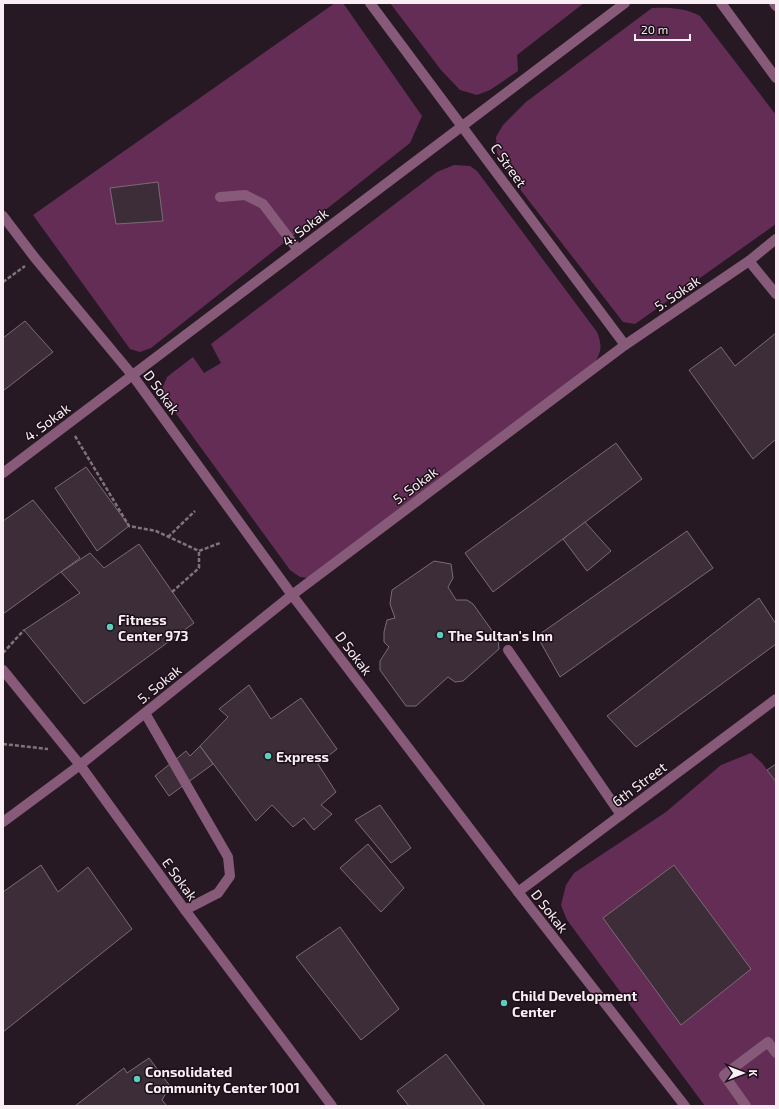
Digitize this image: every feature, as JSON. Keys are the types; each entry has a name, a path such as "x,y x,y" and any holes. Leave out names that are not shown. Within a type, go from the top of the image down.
{"lane":[{"name":"C Street","path":"370,3 625,345"},
{"name":"4. Sokak","path":"3,473 625,3"},
{"path":"721,3 776,78"},
{"path":"220,197 245,195 263,204 298,250"},
{"name":"D Sokak","path":"3,216 35,258 133,376 292,594 518,892 685,1106"},
{"name":"5. Sokak","path":"3,822 80,765 292,594 625,345 749,261 776,239"},
{"path":"749,261 776,294"},
{"path":"508,650 621,815"},
{"name":"E Sokak","path":"3,670 80,765 185,910 332,1106"},
{"name":"6th Street","path":"518,892 776,699"},
{"path":"145,713 228,858 230,876 218,893 185,910"},
{"path":"746,1106 724,1075 768,1042 776,1053"}],"path":[{"path":"3,282 35,258"},
{"path":"68,424 129,526 156,531 199,551 220,543"},
{"path":"168,537 195,511"},
{"path":"172,592 199,568 199,551"},
{"path":"3,652 24,630"},
{"path":"3,744 68,751"}],"shaded area":[{"path":"335,3 343,3 422,116 410,143 151,348 140,352 130,349 33,215"},
{"path":"390,3 584,3 517,55 518,71 490,90 477,95 460,90 441,70"},
{"path":"652,8 689,11 700,16 776,115 776,224 635,324 623,322 512,179 497,153 496,137 503,125 526,102"},
{"path":"454,165 470,166 477,171 597,332 600,341 599,354 595,362 309,578 300,577 290,570 161,391 167,377 193,357 204,373 221,363 211,344 437,172"},
{"path":"751,753 762,763 776,782 776,1106 705,1106 567,920 561,905 566,885 574,873 666,812 721,765"}],"building":[{"path":"158,182 163,221 116,224 110,188"},
{"path":"25,321 53,352 3,391 3,338"},
{"path":"776,333 776,439 753,459 689,370 721,347 735,366"},
{"path":"616,443 642,479 493,592 465,553"},
{"path":"86,467 129,526 97,551 55,488"},
{"path":"33,500 80,558 3,614 3,521"},
{"path":"585,522 611,551 587,571 563,539"},
{"path":"687,531 713,568 560,677 537,636"},
{"name":"Fitness Center 973","path":"139,544 194,623 84,704 24,630 80,593 61,572 90,553 104,568"},
{"name":"The Sultan's Inn","path":"434,561 451,564 453,578 448,587 456,600 467,600 473,604 498,639 499,649 463,681 455,682 448,677 416,706 406,706 380,670 380,661 389,647 384,642 384,632 387,620 395,618 390,604 392,590"},
{"path":"759,598 776,624 776,644 636,747 607,716"},
{"name":"Express","path":"249,685 271,719 301,698 337,749 318,764 336,792 321,805 332,814 314,830 304,818 293,827 272,805 256,821 200,746 228,717 219,709"},
{"path":"200,746 213,764 169,796 155,776 186,751 190,756"},
{"path":"776,764 776,782 767,770"},
{"path":"380,805 411,848 391,863 355,820"},
{"path":"368,844 404,888 381,912 340,868"},
{"path":"41,865 58,892 88,867 132,929 3,1032 3,892"},
{"path":"674,865 751,969 681,1025 603,918"},
{"path":"340,927 399,1009 361,1040 296,957"},
{"path":"446,1054 485,1106 409,1106 397,1091"},
{"name":"Consolidated Community Center 1001","path":"149,1058 170,1086 162,1100 167,1106 75,1106 124,1068 127,1073"}],"place":[{"name":"Fitness Center 973","path":"110,627"},
{"name":"The Sultan's Inn","path":"440,635"},
{"name":"Express","path":"268,756"},
{"name":"Child Development Center","path":"504,1003"},
{"name":"Consolidated Community Center 1001","path":"137,1079"}]}
